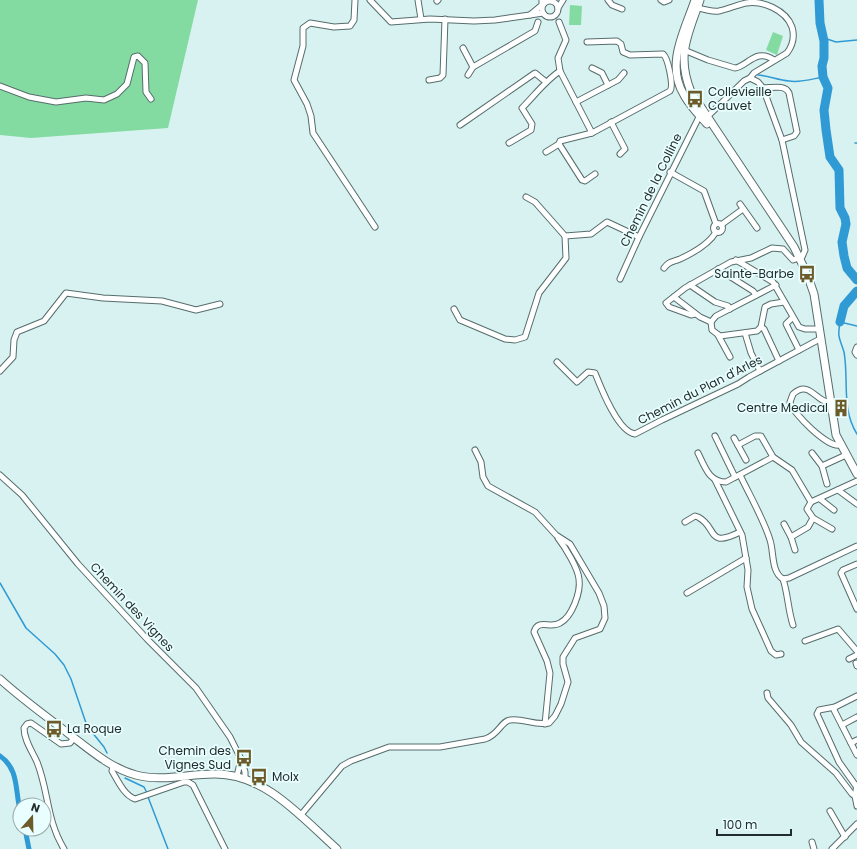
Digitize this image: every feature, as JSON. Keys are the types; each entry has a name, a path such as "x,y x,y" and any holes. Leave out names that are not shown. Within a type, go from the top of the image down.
{"main road":[{"path":"674,62 680,41 695,5 700,0"},
{"path":"674,62 684,50 695,5"},
{"path":"674,62 684,76 703,116 732,156 800,258 814,294 836,435 840,445 857,474"},
{"path":"0,679 19,696 112,766 135,775 151,778 214,774 245,778 266,789 300,816 337,849"}],"street":[{"path":"355,0 354,20 350,26 334,27 310,23 303,28 303,46 294,80 307,104 311,116 313,133 375,226"},
{"path":"370,0 391,22 421,19 474,21 557,10"},
{"path":"418,0 421,19"},
{"path":"468,75 473,67 535,31 544,11 546,2 552,0 555,3 558,22 566,40 558,58 560,71 592,133"},
{"path":"557,10 563,0"},
{"path":"608,0 612,5 622,9"},
{"path":"661,0 664,2 669,0"},
{"name":"Chemin de la Colline","path":"620,279 670,172 703,116 744,81 750,78 754,73 787,52 793,40 791,25 784,15 770,6 758,3 747,3 719,11 695,5"},
{"path":"530,14 544,11"},
{"path":"544,11 558,22"},
{"path":"429,80 440,78 443,75 445,19"},
{"path":"546,152 560,143 592,133 671,90 673,85 674,62 665,55 660,53 625,54 617,41 587,42"},
{"path":"463,48 473,67"},
{"path":"684,50 708,60 736,68 756,57 774,60"},
{"path":"0,86 29,97 56,102 86,98 104,100 117,94 127,84 134,57 138,56 145,63 146,92 151,99"},
{"path":"592,68 602,72 608,85"},
{"path":"509,143 531,130 532,124 522,108 543,88 546,82 560,71"},
{"path":"460,125 535,73 546,82"},
{"path":"576,102 622,77 624,73"},
{"path":"695,314 691,315 667,306 667,302 690,285 736,260 750,258 775,247 783,249 793,260 800,258 805,250 782,140 763,88 758,82 750,78"},
{"path":"763,88 782,87 789,92 797,132 794,136 782,140"},
{"path":"611,122 625,149 620,154"},
{"path":"560,143 582,180 584,181 595,174"},
{"path":"670,172 704,191 718,224"},
{"path":"454,310 460,320 505,339 516,340 525,337 539,294 566,258 565,236 535,202 526,197"},
{"path":"664,268 667,263 680,259 709,241 716,232 713,227 742,206 756,228"},
{"path":"565,236 591,234 607,222 639,237"},
{"path":"736,260 776,285 798,327 805,329 820,329"},
{"path":"718,269 753,291 756,295"},
{"path":"690,285 715,302 728,306 730,309"},
{"path":"730,357 718,335 712,330 711,322 716,316 776,285"},
{"path":"0,371 12,357 14,340 17,332 44,321 66,293 103,298 162,301 196,310 220,304"},
{"path":"674,297 695,314 711,322"},
{"path":"718,335 757,331 761,327 765,307 784,302"},
{"path":"792,318 786,324 799,350"},
{"path":"761,327 764,329 779,361"},
{"path":"745,333 751,353 760,371"},
{"name":"Chemin du Plan d'Arles","path":"557,362 577,382 588,372 594,372 615,416 633,434 738,384 799,350 822,340"},
{"path":"857,347 855,352 857,355"},
{"path":"830,402 824,401 810,391 804,389 793,394 790,402 794,412 830,444 837,446 840,445"},
{"path":"715,436 770,539 774,566 778,575 783,579 788,596 789,613 793,625"},
{"path":"738,445 755,436 761,436 773,457 792,470 811,502"},
{"path":"734,438 746,460"},
{"path":"475,450 481,462 483,477 488,486 535,512 564,545 579,580 578,592 572,608 565,620 554,625 539,624 535,627 534,632 547,661 550,673 545,724"},
{"path":"698,453 709,476 715,480 726,482 773,457"},
{"path":"812,453 822,466 827,484"},
{"path":"822,466 846,455"},
{"name":"Chemin des Vignes","path":"0,475 22,495 78,564 142,634 196,688 230,737 241,759 245,772 245,778"},
{"path":"715,480 740,532 746,558 746,587 752,609 770,651 776,655 781,654"},
{"path":"832,529 813,518 807,509 811,502 857,481"},
{"path":"838,490 857,504"},
{"path":"820,499 834,510"},
{"path":"685,522 694,516 698,516 711,532 721,539 727,539 740,532"},
{"path":"791,537 808,527 813,518"},
{"path":"784,524 791,537 795,550"},
{"path":"300,816 342,766 351,760 389,747 440,747 485,739 493,736 504,723 512,720 534,724 549,723 555,716 568,682 563,664 563,657 570,643 579,634 600,629 605,618 604,606 599,593 575,551 570,544 556,535"},
{"path":"783,579 857,546"},
{"path":"687,593 746,558"},
{"path":"857,564 843,570 841,573 857,609"},
{"path":"805,641 838,629 857,651"},
{"path":"849,659 857,655"},
{"path":"766,693 768,698 791,726 801,742 836,773 855,796"},
{"path":"857,696 835,707 824,711 819,710 817,714 839,762 856,786 855,796 857,806"},
{"path":"835,707 857,755"},
{"path":"842,725 857,717"},
{"path":"64,849 57,837 46,803 42,774 29,747 24,728 27,724 31,723 61,744 70,743 74,738"},
{"path":"851,743 857,740"},
{"path":"237,776 241,759"},
{"path":"112,766 112,771 121,786 131,797 135,799 141,799 184,782 188,782 193,785 225,849"},
{"path":"830,811 845,837"},
{"path":"832,849 857,824"},
{"path":"812,842 814,849"}],"green space":[{"path":"0,0 198,0 168,128 31,138 0,135"},
{"path":"570,5 582,6 581,25 569,25"},
{"path":"773,32 783,36 777,55 766,50"}],"waterway":[{"path":"819,0 820,23 824,41 824,58 822,66 823,77 828,88 824,110 826,130 830,157 839,170 840,208 846,224 842,242 844,256 847,268 857,280"},
{"path":"824,38 836,42 857,40"},
{"path":"758,75 797,82 823,77"},
{"path":"840,322 844,306 857,291"},
{"path":"857,326 840,322 839,332 839,338 844,352 847,404 852,424 857,434"},
{"path":"0,583 26,628 55,654 64,665 71,679 87,726 107,753"},
{"path":"0,756 6,761 13,774 17,797"},
{"path":"125,778 144,787 147,793"},
{"path":"148,797 168,849"},
{"path":"27,837 29,849"}],"place":[{"name":"Collevieille Cauvet","path":"695,99"},
{"name":"Sainte-Barbe","path":"807,274"},
{"name":"Centre Medical","path":"841,408"},
{"name":"La Roque","path":"54,729"},
{"name":"Chemin des Vignes Sud","path":"244,758"},
{"name":"Molx","path":"259,777"}]}
